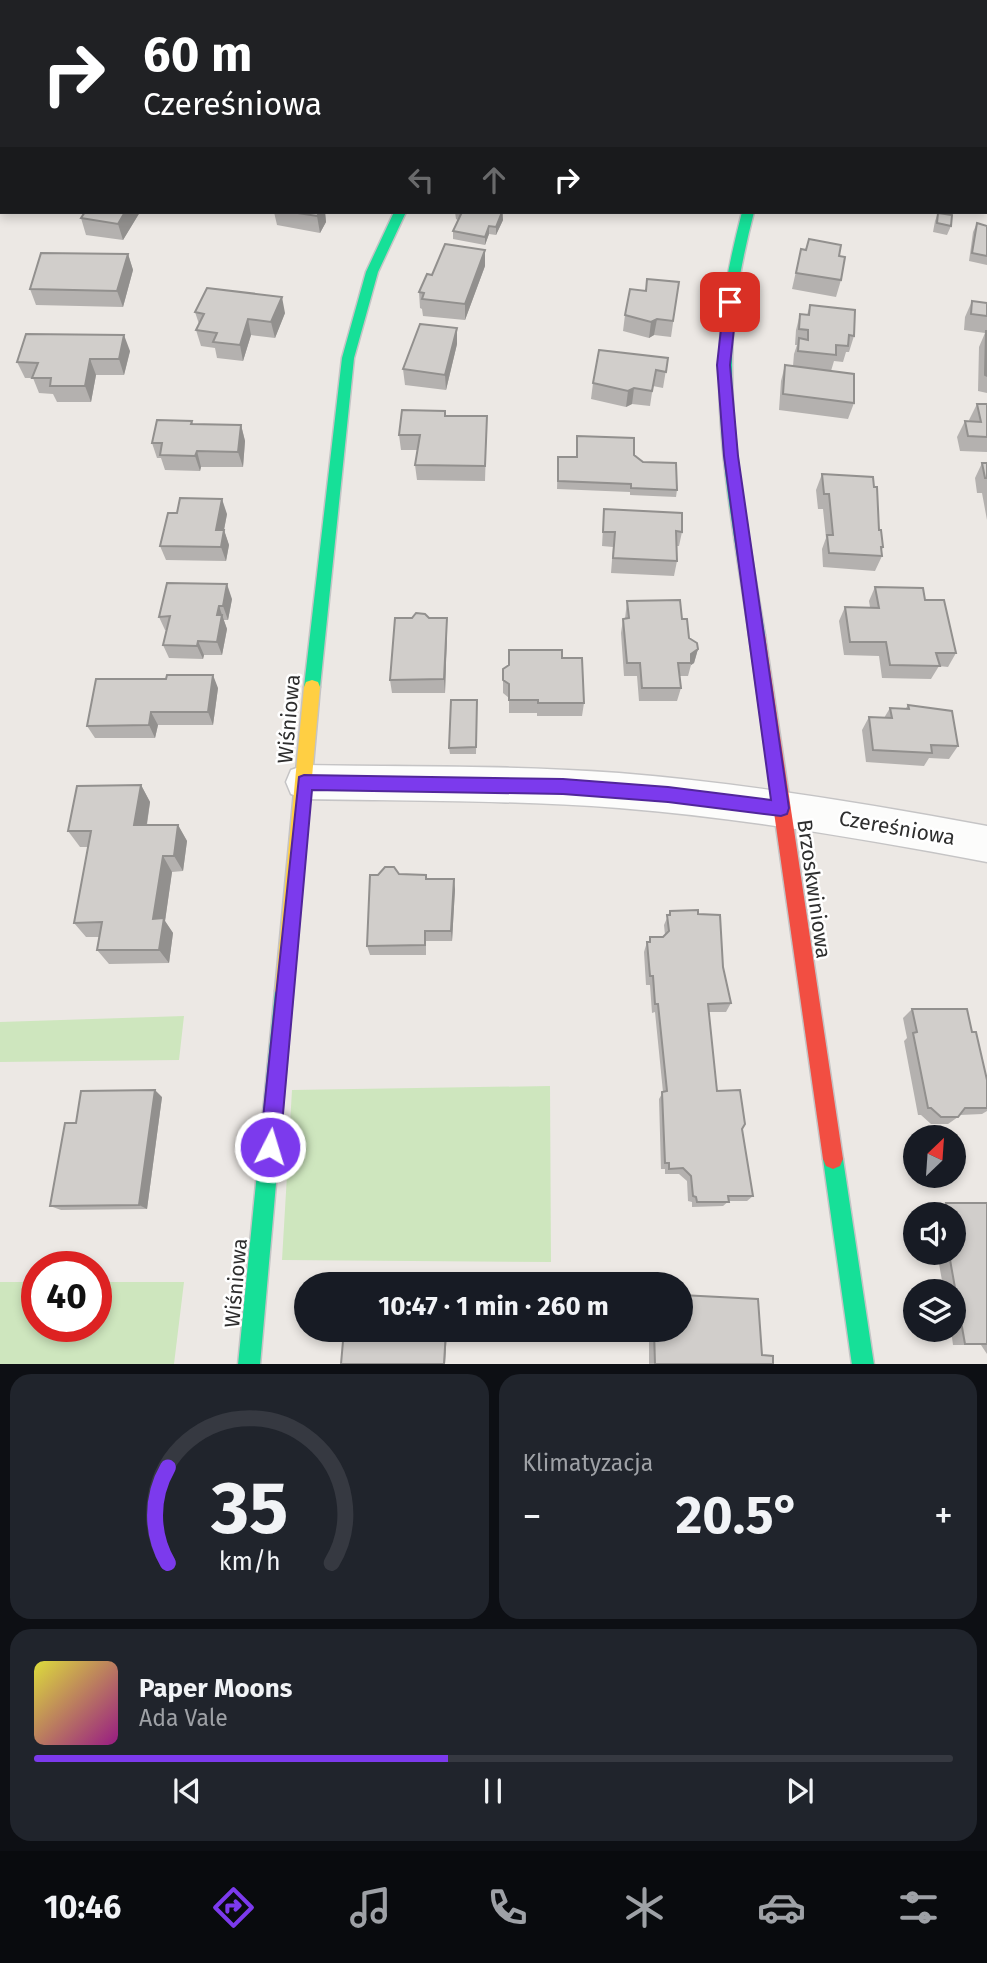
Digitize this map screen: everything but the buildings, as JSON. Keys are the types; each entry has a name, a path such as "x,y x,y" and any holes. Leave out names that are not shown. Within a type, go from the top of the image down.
{"street":[{"name":"Wiśniowa","path":"249,1364 317,638 348,358 372,272 399,214"},
{"name":"Brzoskwiniowa","path":"747,214 740,233 724,365 731,456 863,1364"},
{"name":"Czereśniowa","path":"304,782 563,787 668,795 781,808 987,844"}],"green space":[{"path":"184,1016 179,1060 0,1062 0,1022"},
{"path":"550,1086 551,1262 282,1260 292,1090"},
{"path":"0,1282 21,1282 21,1342 112,1342 112,1282 184,1282 174,1364 0,1364"}],"traffic: fast":[{"path":"312,687 348,358 372,272 399,214"},
{"path":"748,214 735,265 728,318 726,371 733,476 757,635"},
{"path":"249,1364 284,991"},
{"path":"833,1159 863,1364"}],"traffic: slow":[{"path":"284,991 312,687"}],"traffic: jam":[{"path":"757,635 833,1159"}],"route":[{"path":"270,1147 304,782 563,787 668,795 781,808 731,456 724,365 730,302"}]}
